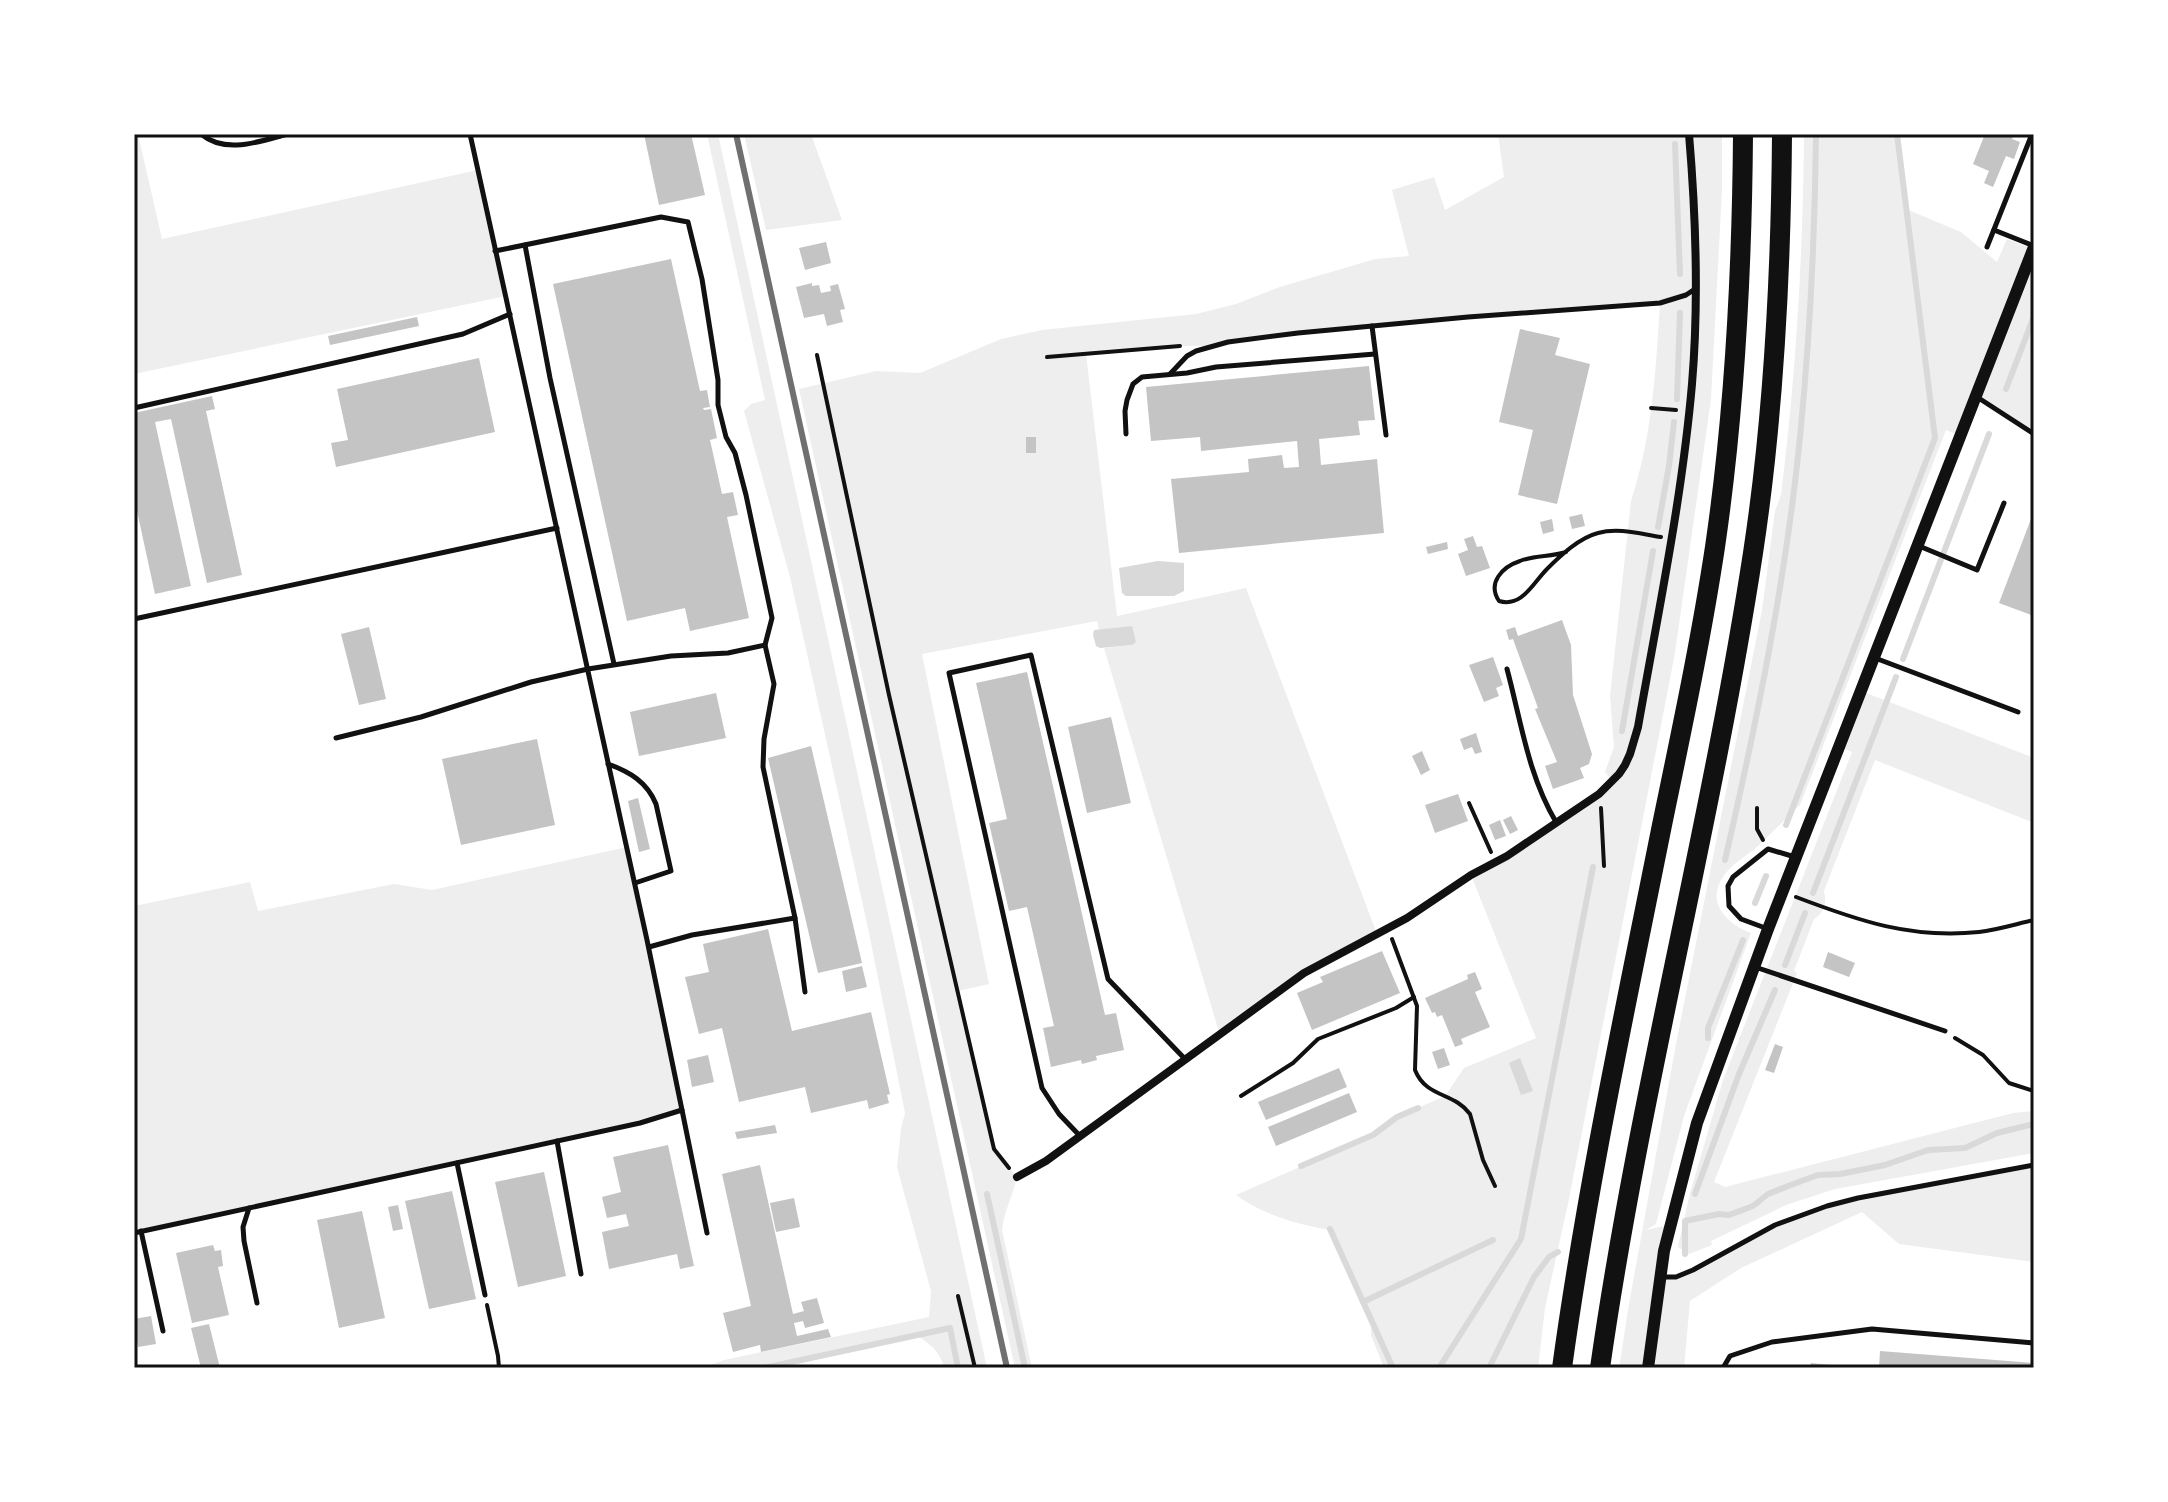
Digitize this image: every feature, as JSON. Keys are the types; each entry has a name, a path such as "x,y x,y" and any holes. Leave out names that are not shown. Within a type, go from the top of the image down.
{"highway":[{"path":"1562,1368 1599,1146 1686,707 1714,548 1734,389 1742,236 1743,134"},
{"path":"1600,1368 1640,1133 1725,715 1753,552 1771,394 1781,237 1782,134"}],"street":[{"path":"1017,1177 1046,1161 1304,973 1425,907 1599,794 1619,774 1635,740 1671,539 1689,411 1695,288 1689,134"},
{"path":"1648,1368 1669,1225 1697,1123 1768,929 2034,247"}],"lane":[{"path":"201,134 212,142 229,145 288,134"},
{"path":"470,134 649,947 707,1233"},
{"path":"1987,247 2032,134"},
{"path":"495,251 661,217 688,222 702,279 718,380 718,405 746,495 772,618 765,645 774,684 764,739 763,767 794,905 805,992"},
{"path":"1994,230 2034,247"},
{"path":"525,245 550,378 614,664"},
{"path":"1170,374 1187,356 1210,346 1298,333 1650,304 1680,298 1695,288"},
{"path":"134,408 463,334 510,314"},
{"path":"1372,326 1386,435"},
{"path":"1126,434 1125,411 1133,384 1142,377 1216,367 1375,354"},
{"path":"1976,397 2034,434"},
{"path":"1918,546 1977,570 2004,503"},
{"path":"134,619 557,528"},
{"path":"336,738 421,717 531,682 588,669 671,656 728,653 765,645"},
{"path":"1080,1136 1059,1114 1042,1088 949,673 1031,655 1108,979 1186,1060"},
{"path":"1874,657 2018,712"},
{"path":"1507,669 1531,768 1545,804 1556,822"},
{"path":"608,764 637,778 652,794 671,871 635,883"},
{"path":"1768,929 1741,919 1729,906 1728,886 1733,877 1768,849 1796,857"},
{"path":"649,947 692,935 795,918"},
{"path":"1754,967 1945,1031"},
{"path":"163,1331 138,1232 640,1123 682,1110"},
{"path":"557,1141 581,1274"},
{"path":"457,1163 485,1295"},
{"path":"1659,1277 1669,1278 1703,1266 1775,1225 1827,1206 2034,1165"},
{"path":"249,1208 243,1227 244,1241 257,1303"},
{"path":"1723,1368 1730,1356 1772,1342 1872,1329 2034,1343"}],"path":[{"path":"1047,357 1210,346"},
{"path":"817,355 889,695 994,1149 1017,1177"},
{"path":"1651,408 1689,411"},
{"path":"1566,552 1510,565 1494,582 1495,596 1507,603 1522,597 1547,569 1583,539 1608,531 1671,539"},
{"path":"1599,794 1604,866"},
{"path":"1469,803 1496,861"},
{"path":"1757,808 1757,829 1768,849"},
{"path":"1783,892 1892,929 1956,934 2034,920"},
{"path":"1388,929 1417,1006 1415,1070 1418,1078 1432,1091 1457,1102 1470,1114 1483,1160 1495,1186"},
{"path":"1241,1096 1293,1063 1318,1039 1396,1008 1414,997"},
{"path":"1945,1031 1983,1055 2009,1083 2034,1091"},
{"path":"485,1295 499,1368"},
{"path":"958,1296 975,1368"}],"shaded area":[{"path":"134,134 138,134 162,239 478,170 506,296 134,374"},
{"path":"707,134 718,134 987,1368 944,1368 934,1348 916,1335 764,1368 703,1368 724,1360 929,1317 931,1291 897,1167 905,1113 868,928 790,577 744,411 751,404 765,400"},
{"path":"744,134 811,134 842,220 766,230"},
{"path":"1498,134 1722,134 1711,399 1675,653 1545,1308 1538,1368 1384,1368 1371,1335 1371,1321 1330,1230 1281,1218 1236,1195 1373,1135 1397,1117 1445,1096 1464,1068 1536,1038 1471,875 1507,856 1612,781 1605,772 1614,747 1610,696 1631,501 1644,453 1652,403 1660,303 1298,333 1210,346 1086,354 1117,616 1246,588 1377,934 1323,962 1220,1035 1104,648 1132,645 1132,626 1099,630 1097,621 922,654 989,984 958,991 994,1149 1017,1177 1002,1230 1032,1368 1015,1368 799,389 876,371 920,373 1001,339 1042,330 1196,314 1375,259 1409,256 1392,190 1434,177 1445,210 1504,177"},
{"path":"1804,134 1897,134 1906,209 1961,232 1997,262 2007,239 2034,247 2034,434 1976,397 1961,436 1946,430 1800,805 1759,845 1733,865 1721,880 1717,898 1722,913 1735,925 1751,933 1684,1116 1656,1224 1646,1230 1669,1225 1659,1277 1676,1277 1775,1225 1827,1206 2034,1165 2034,1262 1899,1244 1862,1212 1741,1268 1690,1301 1684,1368 1619,1368 1676,1044 1762,610 1775,511 1781,495 1798,315"},
{"path":"1158,561 1184,563 1184,591 1174,596 1126,596 1122,593 1119,568"},
{"path":"1132,626 1136,642 1132,645 1096,646 1094,630"},
{"path":"1861,691 2034,758 2034,823 1875,760 1824,891 1824,907 1814,919 1794,971 1797,973 1714,1182 1725,1187 2013,1113 2034,1111 2034,1153 1835,1189 1786,1205 1689,1254 1678,1247 1690,1193 1723,1080 1852,752 1840,747"},
{"path":"627,847 682,1110 640,1123 134,1233 134,906 250,882 258,911 394,884 432,890"},
{"path":"1520,1058 1533,1091 1521,1095 1509,1063"}],"building":[{"path":"644,134 691,134 705,195 659,205"},
{"path":"1985,134 2014,134 2012,139 2020,142 2014,159 2006,156 1993,187 1984,183 1989,171 1973,164"},
{"path":"826,242 831,263 805,270 799,248"},
{"path":"671,259 700,391 707,390 710,407 703,408 711,409 717,438 710,440 722,494 733,492 738,515 727,517 749,618 690,631 685,608 627,621 553,284"},
{"path":"812,283 812,286 819,285 821,293 831,291 830,286 838,284 845,309 840,310 843,322 827,326 824,314 804,318 796,287"},
{"path":"417,317 419,326 330,345 328,336"},
{"path":"1520,329 1560,338 1555,355 1590,364 1557,504 1518,495 1533,430 1499,422"},
{"path":"479,358 495,432 336,467 331,443 348,440 337,389"},
{"path":"1369,366 1375,420 1358,421 1360,435 1319,439 1321,465 1377,459 1384,533 1179,553 1171,479 1249,472 1248,459 1282,455 1284,468 1299,467 1297,441 1201,451 1200,437 1151,441 1146,387"},
{"path":"212,396 215,409 206,411 242,575 207,583 171,419 155,422 191,586 155,594 134,497 134,413"},
{"path":"1026,437 1036,437 1036,453 1026,453"},
{"path":"2034,511 2034,616 1999,603"},
{"path":"1582,514 1585,526 1572,529 1569,517"},
{"path":"1552,519 1554,531 1543,534 1540,522"},
{"path":"1473,536 1477,547 1482,546 1490,568 1466,576 1458,554 1468,550 1464,539"},
{"path":"1447,542 1448,549 1428,554 1426,547"},
{"path":"1562,620 1571,645 1573,695 1592,754 1589,764 1580,768 1584,778 1553,789 1545,766 1557,762 1535,709 1538,708 1513,639 1509,640 1506,630 1515,627 1518,636"},
{"path":"369,627 386,699 359,705 341,634"},
{"path":"1493,657 1503,685 1496,688 1499,696 1484,702 1469,665"},
{"path":"1027,672 1105,1015 1116,1013 1124,1050 1096,1056 1097,1060 1082,1064 1081,1060 1051,1067 1043,1028 1054,1026 1027,907 1009,911 989,823 1007,819 976,683"},
{"path":"716,693 726,738 639,756 630,712"},
{"path":"1111,717 1131,803 1087,813 1068,727"},
{"path":"1476,733 1482,752 1475,754 1472,747 1464,750 1460,739"},
{"path":"537,739 555,825 461,845 442,759"},
{"path":"811,746 862,963 818,973 768,758"},
{"path":"1422,751 1430,770 1421,775 1412,756"},
{"path":"1458,794 1468,821 1435,833 1425,805"},
{"path":"638,798 650,849 639,852 628,801"},
{"path":"1511,816 1518,830 1510,834 1503,820"},
{"path":"1500,820 1506,836 1495,840 1489,825"},
{"path":"768,929 792,1031 871,1012 890,1094 887,1095 889,1103 869,1109 867,1100 811,1113 805,1087 739,1102 722,1028 699,1034 685,977 709,972 703,944"},
{"path":"1382,951 1400,993 1312,1030 1297,993 1323,982 1320,977"},
{"path":"1828,952 1855,963 1849,977 1823,967"},
{"path":"862,966 867,987 846,992 842,971"},
{"path":"1475,972 1482,989 1475,992 1490,1027 1461,1039 1463,1044 1455,1047 1442,1015 1437,1017 1435,1012 1432,1013 1425,998 1468,979 1467,975"},
{"path":"1775,1044 1783,1047 1774,1073 1765,1070"},
{"path":"1444,1048 1450,1065 1438,1069 1432,1052"},
{"path":"708,1055 714,1082 692,1087 687,1060"},
{"path":"1339,1068 1347,1087 1266,1120 1258,1102"},
{"path":"1349,1093 1357,1112 1276,1146 1268,1127"},
{"path":"775,1125 777,1133 737,1139 735,1132"},
{"path":"668,1145 694,1266 680,1269 677,1254 609,1269 602,1232 629,1226 626,1214 607,1218 602,1197 621,1192 613,1157"},
{"path":"760,1165 793,1314 804,1311 801,1302 817,1298 824,1323 805,1328 803,1321 794,1323 797,1336 828,1329 831,1337 761,1352 760,1345 733,1352 723,1313 751,1306 722,1174"},
{"path":"544,1172 566,1276 518,1287 495,1182"},
{"path":"452,1191 476,1299 429,1309 405,1201"},
{"path":"794,1198 800,1227 776,1232 770,1203"},
{"path":"398,1205 403,1229 393,1231 388,1207"},
{"path":"362,1211 385,1318 339,1328 317,1220"},
{"path":"213,1245 215,1251 221,1250 223,1266 218,1267 229,1315 192,1323 176,1253"},
{"path":"151,1316 156,1344 138,1347 134,1319"},
{"path":"209,1324 220,1368 201,1368 191,1328"},
{"path":"1880,1351 2034,1363 2034,1368 1879,1368"},
{"path":"1811,1363 1840,1366 1840,1368 1809,1368"}],"waterway":[{"path":"1725,860 1769,650 1794,490 1809,323 1816,134"},
{"path":"1786,825 1935,438 1897,134"},
{"path":"1675,144 1680,274"},
{"path":"1677,399 1680,313"},
{"path":"2006,389 2034,316"},
{"path":"1658,527 1674,422"},
{"path":"1903,659 1989,434"},
{"path":"1622,731 1653,551"},
{"path":"1813,893 1896,677"},
{"path":"1439,1368 1521,1239 1593,867"},
{"path":"1755,903 1766,876"},
{"path":"1785,965 1805,913"},
{"path":"1708,1038 1708,1028 1743,940"},
{"path":"1695,1194 1739,1074 1775,990"},
{"path":"1301,1166 1373,1135 1397,1117 1418,1108"},
{"path":"1685,1254 1685,1221 1729,1215 1753,1206 1768,1194 1818,1175 1885,1165 1928,1150 1965,1148 1997,1133 2034,1124"},
{"path":"987,1194 1025,1368"},
{"path":"1330,1229 1393,1368"},
{"path":"1363,1302 1493,1240"},
{"path":"1489,1368 1534,1277 1549,1257 1558,1252"},
{"path":"764,1368 950,1328 958,1368"}],"railway":[{"path":"736,134 1007,1368"}]}
